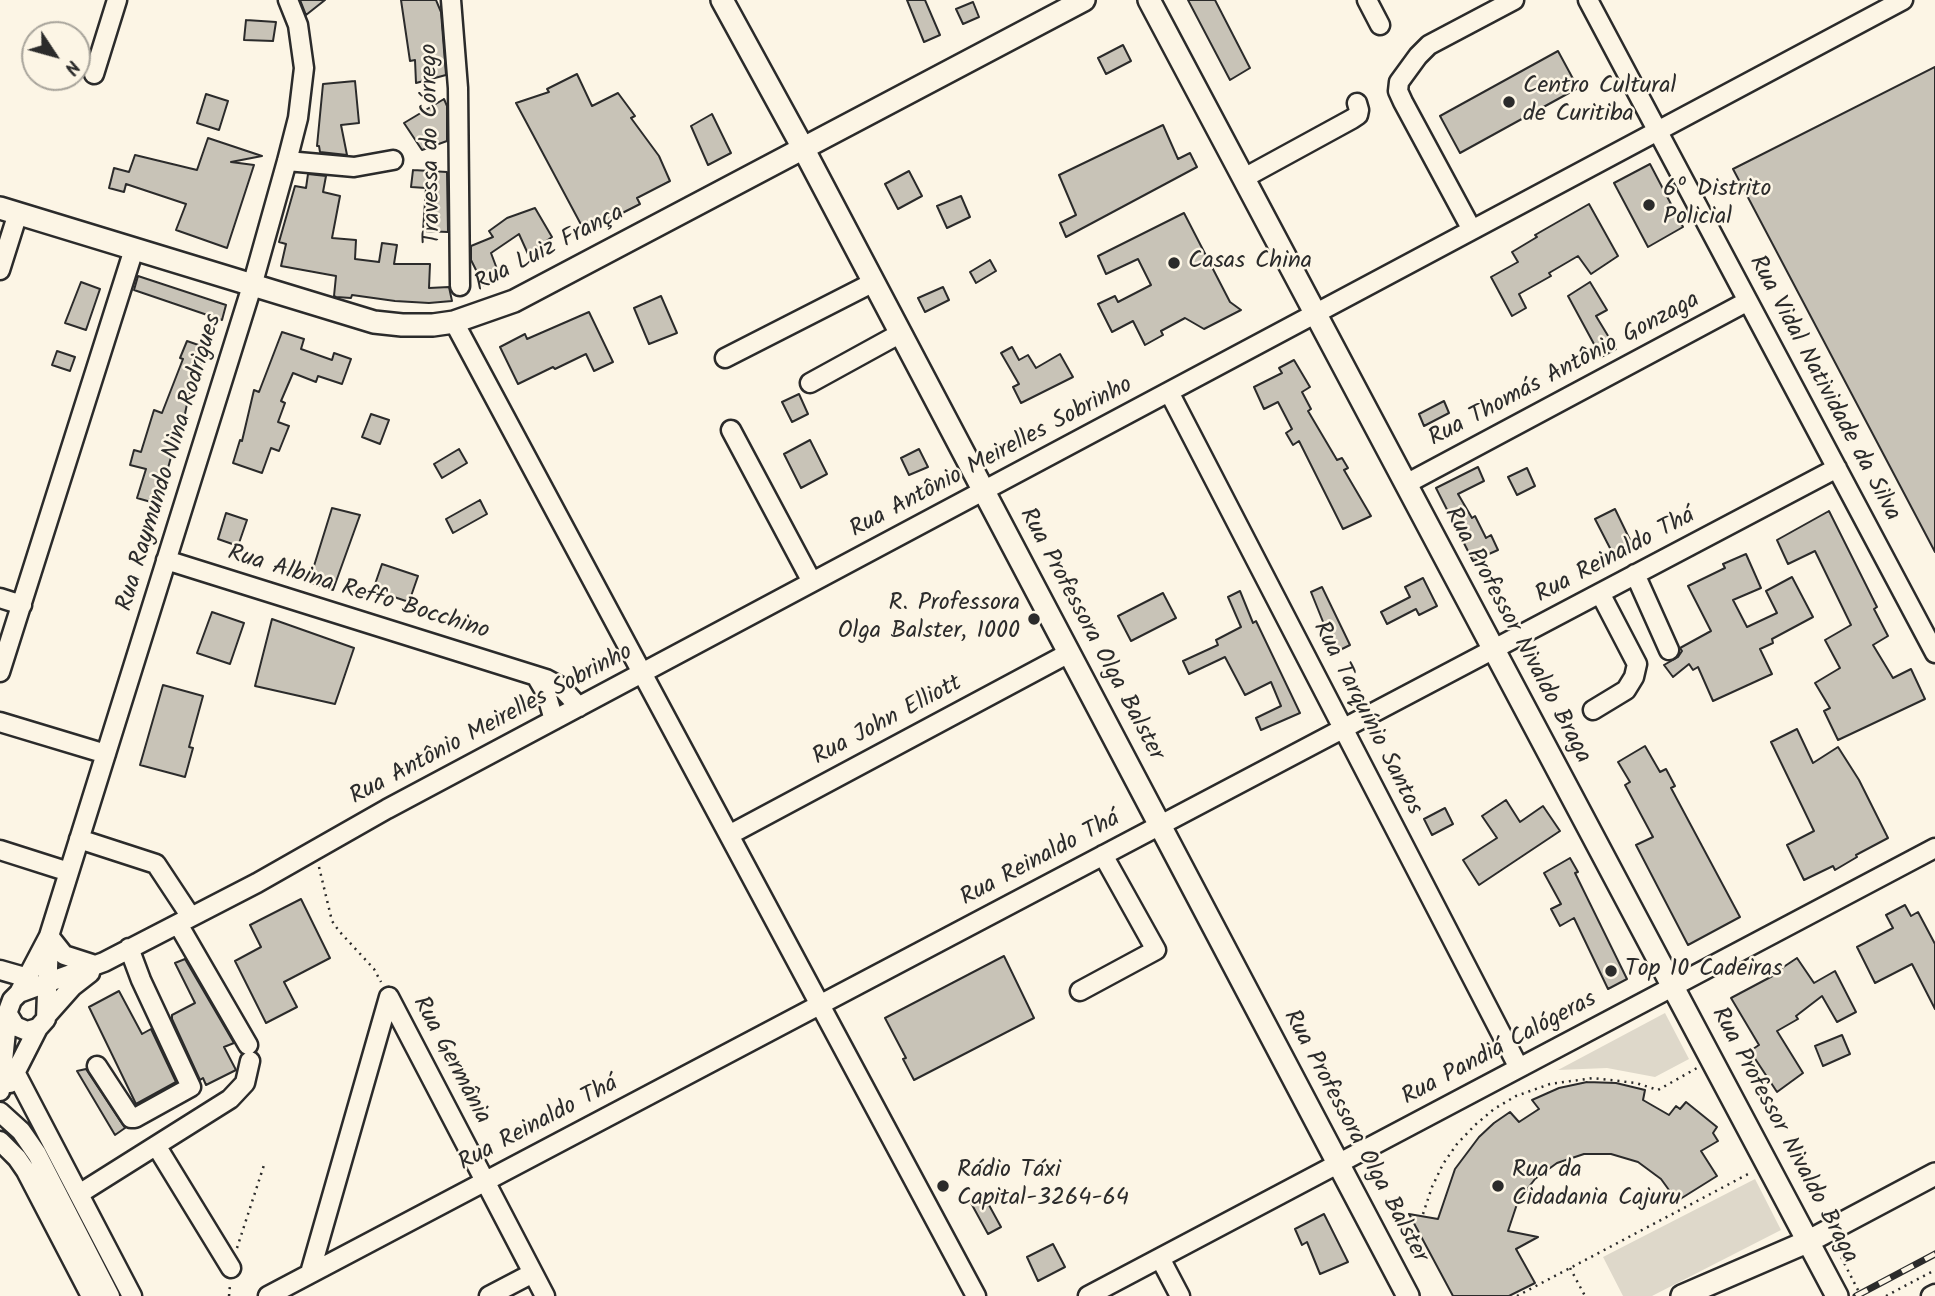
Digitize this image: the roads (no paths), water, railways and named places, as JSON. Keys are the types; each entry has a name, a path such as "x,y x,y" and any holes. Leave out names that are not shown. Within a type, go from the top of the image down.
{"main road":[{"name":"Rua Professora Olga Balster","path":"722,0 901,333 1408,1296"},
{"name":"Rua Luiz França","path":"9,211 374,322 402,326 454,322 514,300 1084,0"},
{"name":"Rua Professor Nivaldo Braga","path":"1149,0 1838,1296"},
{"path":"1682,1296 1809,1241 1935,1174"}],"street":[{"path":"94,74 117,0"},
{"name":"Rua Raymundo Nina Rodrigues","path":"0,1091 17,996 49,936 252,286 287,161 298,118 304,68 298,24 288,0"},
{"name":"Travessa do Córrego","path":"450,0 458,88 460,286"},
{"path":"1367,0 1380,25"},
{"path":"1472,230 1403,102 1398,91 1399,82 1429,45 1514,0"},
{"name":"Rua Vidal Natividade da Silva","path":"1588,0 1935,653"},
{"name":"Rua Antônio Meirelles Sobrinho","path":"17,996 100,963 185,920 387,809 1903,0"},
{"path":"1244,178 1352,119 1358,115 1357,103"},
{"path":"287,161 354,167 393,160"},
{"path":"0,270 9,211"},
{"path":"0,672 134,249"},
{"path":"725,358 874,282"},
{"name":"Rua Thomás Antônio Gonzaga","path":"1406,484 1748,301"},
{"path":"454,322 976,1296"},
{"path":"810,383 901,333"},
{"name":"Rua Tarquínio Santos","path":"1169,392 1519,1068"},
{"path":"731,430 812,582"},
{"name":"Rua Reinaldo Thá","path":"268,1296 1837,468"},
{"name":"Rua Albina Reffo Bocchino","path":"166,560 536,676 561,687 579,707"},
{"path":"1635,574 1670,650"},
{"path":"1593,710 1626,690 1634,677 1637,664 1600,593"},
{"path":"0,598 22,605"},
{"name":"Rua John Elliott","path":"729,835 1069,653"},
{"path":"536,676 546,693 554,720"},
{"path":"0,722 106,754"},
{"path":"79,839 156,864 249,1053 245,1083 230,1099 79,1194"},
{"name":"Rua Pandiá Calógeras","path":"1088,1296 1935,848"},
{"path":"0,850 69,872"},
{"path":"1080,991 1156,950 1103,855"},
{"path":"49,936 64,955 100,963"},
{"name":"Rua Raymundo Nina Rodrigues","path":"0,1105 44,1015 49,936"},
{"path":"97,1066 131,1118 191,1089 141,981 129,948"},
{"name":"Rua Antônio Meirelles Sobrinho","path":"44,1015 100,963"},
{"path":"0,970 17,996 11,1022 20,1030 27,1031 44,1015 38,994 17,996"},
{"name":"Rua Germânia","path":"310,1273 388,997 545,1296"},
{"path":"15,1072 132,1296"},
{"path":"0,1112 21,1131 37,1154 110,1296"},
{"path":"0,1141 26,1171 91,1296"},
{"path":"157,1147 231,1268"},
{"path":"1160,1258 1180,1296"},
{"path":"489,1296 533,1273"}],"railway":[{"path":"1856,1296 1935,1254"}],"place":[{"name":"Centro Cultural de Curitiba","path":"1509,102"},
{"name":"6º Distrito Policial","path":"1649,205"},
{"name":"Casas China","path":"1174,263"},
{"name":"R. Professora Olga Balster, 1000","path":"1034,619"},
{"name":"Top 10 Cadeiras","path":"1611,971"},
{"name":"Rádio Táxi Capital-3264-64","path":"943,1186"},
{"name":"Rua da Cidadania Cajuru","path":"1498,1186"}]}
